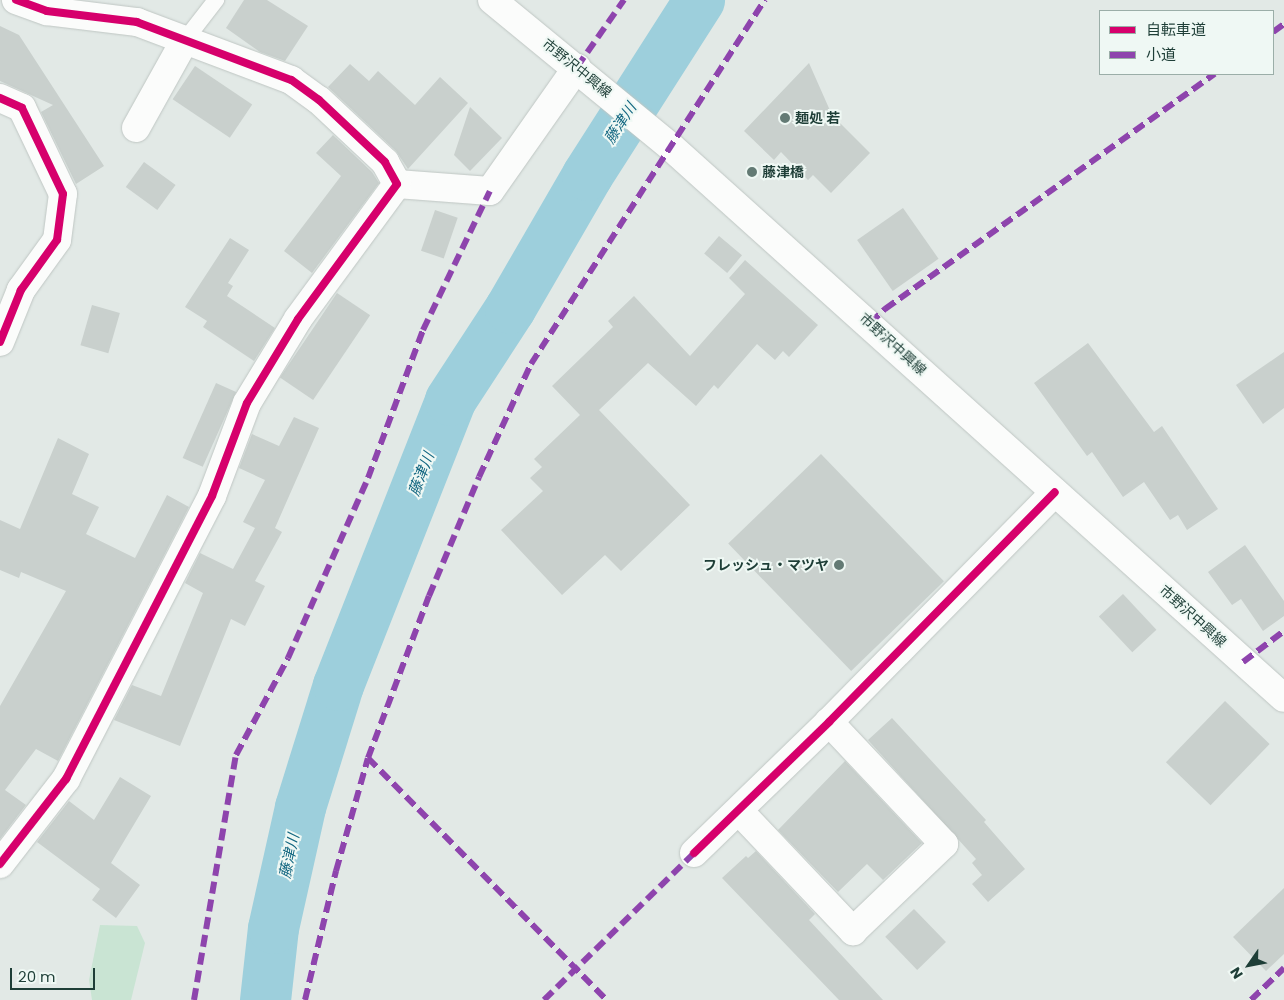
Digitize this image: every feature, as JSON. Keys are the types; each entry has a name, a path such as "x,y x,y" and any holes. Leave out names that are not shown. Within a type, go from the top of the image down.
{"street":[{"path":"16,0 47,11 137,22 291,80 319,100 385,162 397,184"},
{"name":"市野沢中興線","path":"492,0 583,72 659,136 1284,698"},
{"path":"136,128 185,40"},
{"path":"397,184 490,191 583,72"},
{"path":"0,98 22,108 63,194 57,240 21,290 0,342"},
{"path":"0,864 66,779 212,496 247,403 298,319 397,184"},
{"path":"694,853 829,722 1055,492"},
{"path":"739,811 853,931 944,844 829,722"}],"lane":[{"path":"185,40 216,0"}],"green space":[{"path":"100,925 137,926 145,943 131,1000 92,1000 89,980"}],"building":[{"path":"244,0 267,0 308,26 285,61 260,52 226,28"},
{"path":"0,26 19,35 104,166 76,184 41,112 53,105 0,81"},
{"path":"809,63 832,115 870,153 831,193 813,175 808,180 781,152 774,160 744,131"},
{"path":"350,64 369,81 378,71 415,105 440,77 468,103 408,169 396,151 328,87"},
{"path":"195,66 252,105 230,138 173,99"},
{"path":"470,107 502,138 470,171 454,155"},
{"path":"333,135 372,172 379,183 312,273 284,251 341,176 316,153"},
{"path":"144,162 176,185 157,210 126,187"},
{"path":"903,208 939,259 893,291 857,240"},
{"path":"435,210 458,218 444,258 421,251"},
{"path":"719,236 742,255 727,273 704,254"},
{"path":"230,238 249,250 228,283 233,286 227,296 275,328 254,361 203,327 207,321 185,307"},
{"path":"745,260 818,325 789,357 783,351 775,360 757,344 718,389 714,385 696,406 648,363 599,410 690,505 621,571 605,555 562,595 501,530 543,491 530,478 542,467 534,459 580,415 552,386 613,327 608,321 634,296 690,356 745,294 729,278"},
{"path":"337,293 370,315 313,400 280,378"},
{"path":"92,305 120,313 108,353 80,345"},
{"path":"1088,343 1154,432 1162,426 1218,509 1187,530 1178,515 1170,520 1144,482 1123,497 1092,452 1087,456 1034,383"},
{"path":"1284,352 1284,408 1263,424 1236,385"},
{"path":"216,383 236,392 203,467 183,458"},
{"path":"294,417 319,428 275,528 282,532 255,581 265,586 245,626 231,619 180,746 114,720 132,685 161,696 203,593 185,583 200,553 233,569 255,528 243,522 265,480 239,468 252,434 279,446"},
{"path":"58,438 89,454 72,494 99,507 86,534 135,558 167,495 189,507 58,761 36,749 5,790 26,805 0,839 0,706 66,591 21,572 19,578 0,570 0,520 20,529"},
{"name":"フレッシュ・マツヤ","path":"821,454 944,581 851,671 728,544"},
{"path":"1245,545 1284,601 1284,616 1263,631 1241,599 1232,605 1208,572"},
{"path":"1123,594 1156,630 1132,652 1099,617"},
{"path":"1225,701 1270,744 1211,805 1166,762"},
{"path":"892,718 986,820 984,822 1025,869 988,902 972,884 982,875 972,863 976,859 868,740"},
{"path":"845,761 922,843 883,880 867,864 838,892 778,830"},
{"path":"120,777 151,796 111,863 140,885 116,918 92,900 100,889 37,842 69,801 94,820"},
{"path":"756,851 815,914 809,920 883,1000 839,1000 722,878 746,856 748,858"},
{"path":"1284,888 1284,954 1266,971 1233,937"},
{"path":"914,909 946,942 917,970 885,937"}],"waterway":[{"name":"藤津川","path":"265,1000 273,928 300,807 338,685 450,400 510,308 587,175 699,0"}],"marked path":[{"path":"577,67 624,0"},
{"path":"305,1000 336,871 368,758 429,596 479,477 531,364 765,0"},
{"path":"1274,31 1284,24"},
{"path":"870,323 885,309 1214,75"},
{"path":"194,1000 236,755 288,658 368,478 423,330 490,191"},
{"path":"1243,662 1284,631"},
{"path":"368,758 607,1000"},
{"path":"544,1000 694,853"},
{"path":"1251,1000 1284,968"}],"cycle path":[{"path":"0,864 66,779 212,496 247,403 298,319 397,184 385,162 319,100 291,80 137,22 47,11 16,0"},
{"path":"0,98 22,108 63,194 57,240 21,290 0,342"},
{"path":"694,853 829,722 1055,492"}],"place":[{"name":"麺処 若","path":"785,118"},
{"name":"藤津橋","path":"752,172"},
{"name":"フレッシュ・マツヤ","path":"839,565"}]}
